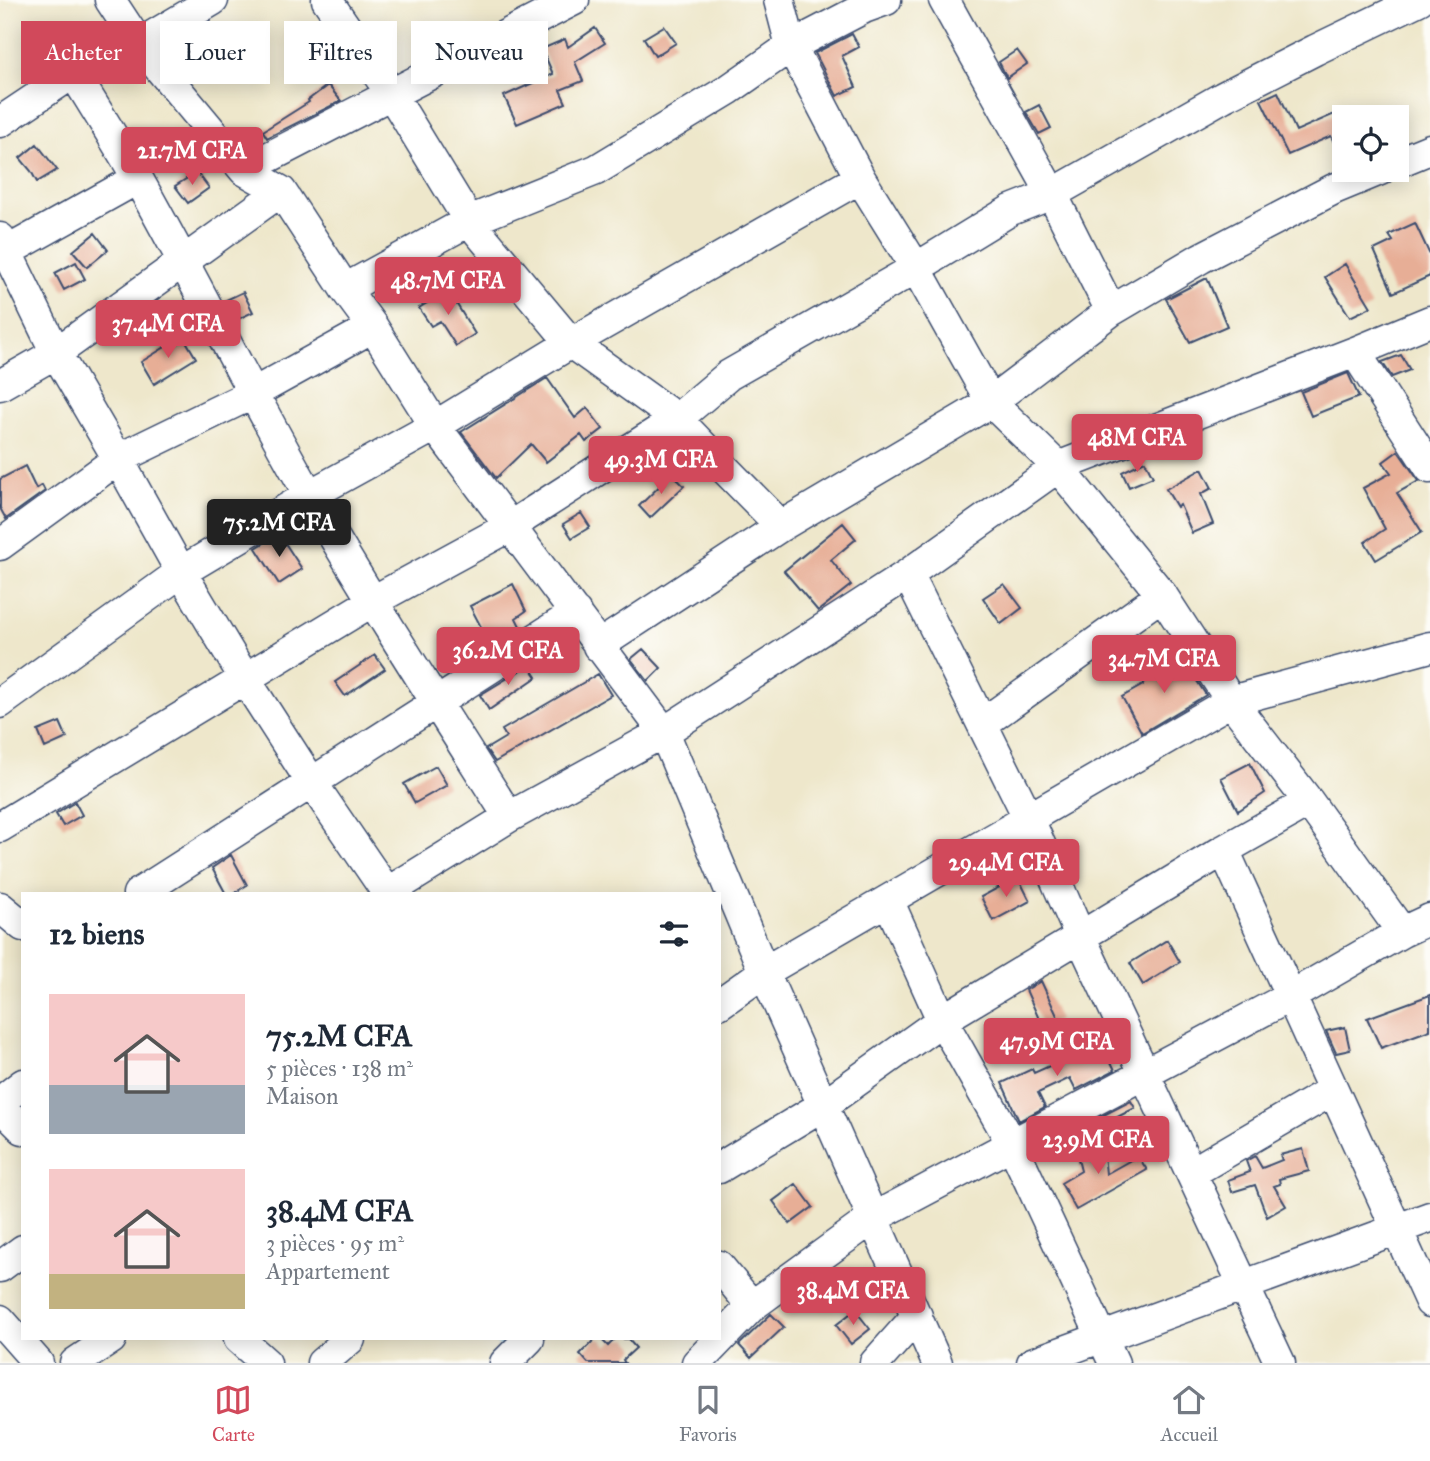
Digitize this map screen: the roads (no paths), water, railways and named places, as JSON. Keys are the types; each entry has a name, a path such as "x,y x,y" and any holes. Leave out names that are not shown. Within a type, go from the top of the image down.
{"street":[{"path":"110,0 124,21"},
{"path":"146,40 213,0"},
{"path":"327,0 393,95 469,221 571,343 677,419 781,526"},
{"path":"244,170 574,0"},
{"path":"779,0 791,46 860,177 916,268 991,402 1058,467 1162,594 1231,701 1309,802 1402,932"},
{"path":"345,289 469,221 596,170 728,90 791,46 886,0"},
{"path":"944,0 1052,194 1111,311"},
{"path":"0,827 373,601 509,527 677,419 729,375 1012,210 1052,194 1223,97 1419,0"},
{"path":"146,52 244,170 281,191 373,327 435,426 664,733 822,1106 937,1363"},
{"path":"0,122 55,84"},
{"path":"80,84 138,179 252,394 310,495 373,601 509,817"},
{"path":"1409,158 1430,149"},
{"path":"0,703 181,572 860,177"},
{"path":"138,179 3,245 56,353 181,572 312,783 386,892"},
{"path":"598,646 781,526 991,402 1111,311 1201,258 1352,182"},
{"path":"0,385 56,353 281,191"},
{"path":"390,892 509,817 664,733 908,574 1058,467 1430,321"},
{"path":"0,545 118,459 252,394 373,327"},
{"path":"1355,352 1430,468"},
{"path":"908,574 1029,819 1080,936 1280,1363"},
{"path":"982,724 1162,594"},
{"path":"141,892 576,613"},
{"path":"721,1003 764,972 1231,701 1430,647"},
{"path":"721,1167 822,1106 942,1020 1224,850 1309,802"},
{"path":"1224,850 1430,1302"},
{"path":"888,900 942,1020 1012,1144 1108,1350"},
{"path":"0,907 21,924"},
{"path":"721,1338 752,1306 873,1218 1291,996 1402,932 1430,919"},
{"path":"21,1086 0,1104 21,1127"},
{"path":"1191,1173 1333,1090"},
{"path":"1032,1363 1108,1350 1244,1285 1430,1217"},
{"path":"0,1268 21,1252"},
{"path":"721,1268 752,1306"},
{"path":"875,1363 917,1316"},
{"path":"0,1320 38,1363"},
{"path":"75,1363 110,1340"},
{"path":"240,1340 266,1363"},
{"path":"322,1363 349,1340"},
{"path":"697,1363 719,1340"}],"waterway":[{"path":"497,1340 507,1350"}]}
